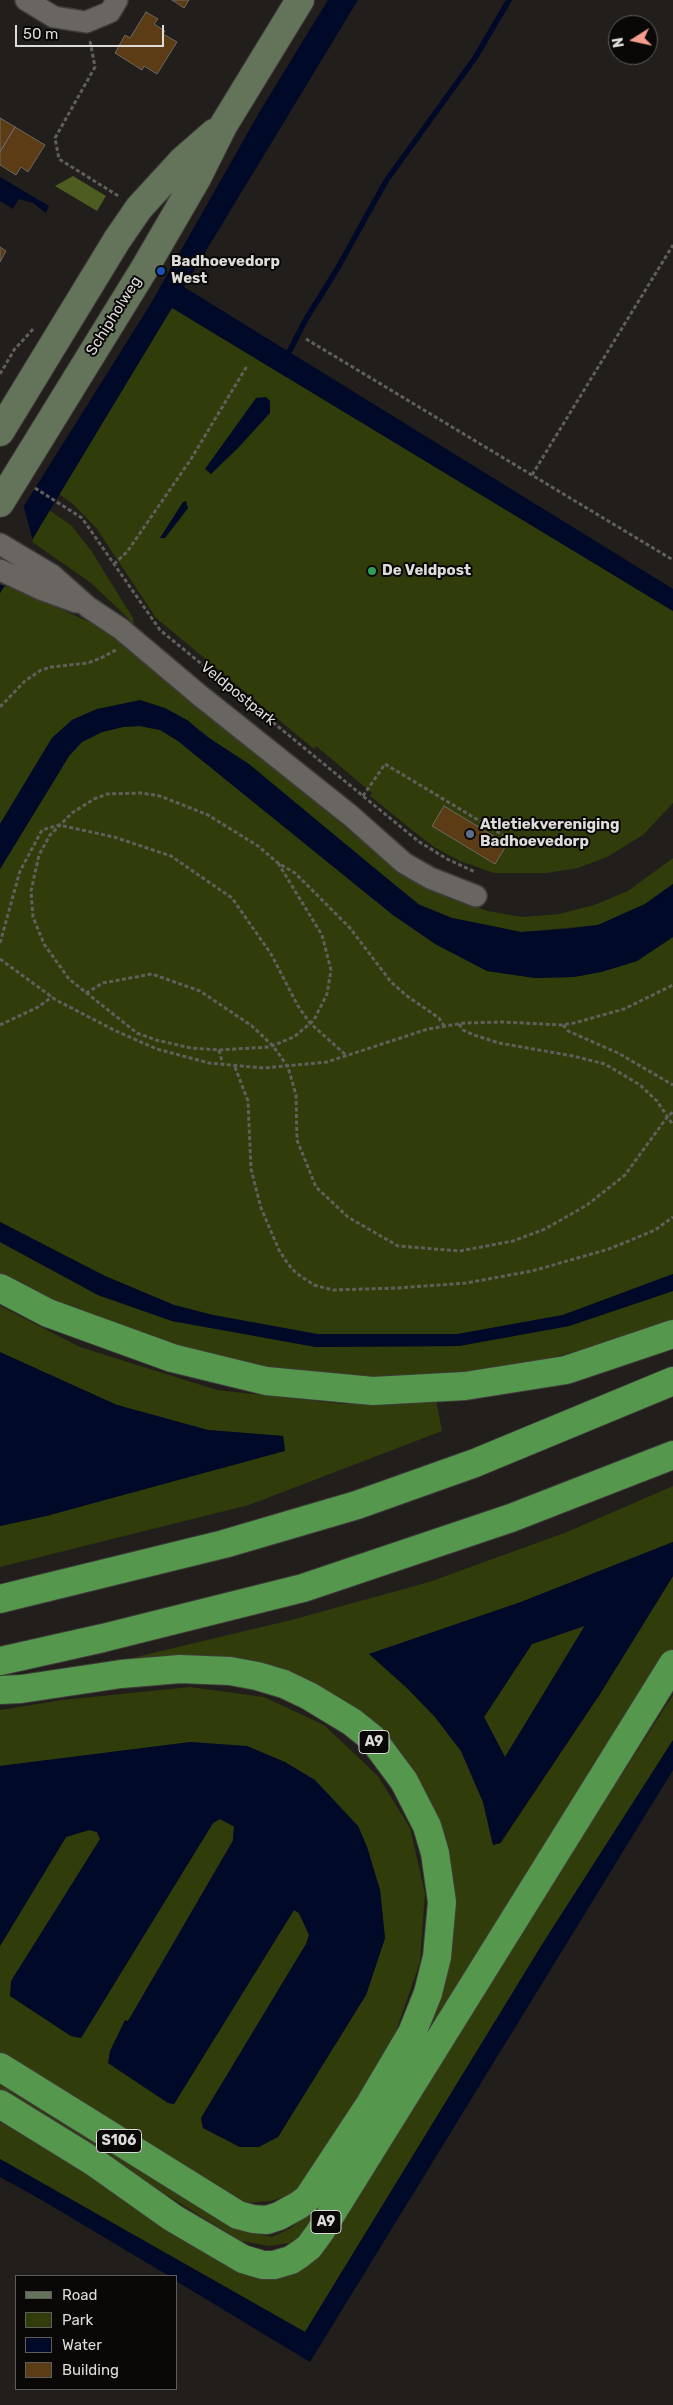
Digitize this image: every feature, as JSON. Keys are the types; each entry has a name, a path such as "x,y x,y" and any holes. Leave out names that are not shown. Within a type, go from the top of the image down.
{"highway":[{"path":"0,1288 48,1313 172,1358 266,1381 373,1391 465,1386 566,1370 673,1334"},
{"path":"0,1599 224,1544 357,1504 475,1463 673,1381"},
{"path":"0,1661 103,1638 303,1588 511,1518 673,1455"},
{"name":"A9","path":"131,2188 173,2218 252,2262 274,2265 284,2263 310,2247 673,1664"},
{"name":"A9","path":"0,1690 21,1689 121,1674 180,1668 230,1671 284,1684 332,1708 372,1738 404,1781 427,1826 439,1876 441,1926 437,1957 428,1993 412,2033 370,2104 308,2198 290,2211 267,2220 253,2220 238,2215"},
{"name":"S106","path":"0,2067 238,2215"},
{"name":"S106","path":"0,2104 94,2162 131,2188"}],"main road":[{"name":"Schipholweg","path":"0,503 146,266 197,178 223,126 300,0"},
{"name":"Schipholweg","path":"0,432 117,240 139,208 183,160 223,126"}],"street":[{"path":"26,0 54,16 86,22 110,12 116,0"},
{"name":"Veldpostpark","path":"0,544 52,575 88,607 122,629 198,694 350,816 404,863 430,878 476,896"},
{"name":"Veldpostpark","path":"8,574 88,607"}],"path":[{"path":"86,22 95,67 55,138 59,159 125,200"},
{"path":"532,475 673,245"},
{"path":"306,339 673,560"},
{"path":"114,564 127,552 191,459 248,366"},
{"name":"Veldpostpark","path":"31,486 82,518 160,630 418,841 447,859 476,872"},
{"path":"0,708 25,680 41,670 88,663 102,658 119,647"},
{"path":"350,816 385,764 503,835"},
{"path":"278,863 322,935 331,970 327,994 310,1023 294,1037 273,1046 256,1049 219,1050 174,1045 137,1033 86,993 61,969 44,944 35,923 31,904 32,880 43,845 72,813 94,799 107,794 141,793 176,801 208,815 258,846 278,863 287,867 314,891 350,928 392,982 407,996 439,1018 444,1026"},
{"path":"0,943 20,871 42,830 60,825 114,836 171,856 232,898 271,954 298,1006 310,1023 347,1057"},
{"path":"0,959 52,997 75,1011 133,1039 184,1058 235,1066 288,1067 312,1065 347,1057 415,1033 459,1024 482,1022 563,1025 624,1009 673,985"},
{"path":"86,993 103,983 152,974 200,991 252,1026 273,1046 288,1067 296,1095 297,1140 316,1187 348,1217 398,1246 460,1251 513,1241 545,1228 587,1206 625,1175 668,1116 673,1112"},
{"path":"0,1025 22,1013 38,1008 52,997"},
{"path":"459,1024 463,1030 474,1035 499,1042 605,1064 640,1085 668,1116 673,1125"},
{"path":"563,1025 568,1031 618,1053 673,1085"},
{"path":"133,1039 137,1033"},
{"path":"219,1050 223,1065"},
{"path":"235,1066 248,1101 251,1169 261,1208 288,1264 314,1285 333,1290 398,1288 466,1282 532,1271 609,1249 655,1230 673,1217"}],"green space":[{"path":"73,176 106,196 97,211 55,186"},
{"name":"De Veldpost","path":"172,307 673,611 673,803 643,835 607,857 578,868 547,873 494,873 460,861 434,847 417,834 370,796 372,793 316,746 314,749 156,618 97,529 74,505 59,494"},
{"path":"49,510 72,526 92,552 133,618 134,624 91,583 31,541"},
{"path":"4,587 13,587 113,633 399,872 426,889 488,911 522,917 559,914 594,905 628,891 673,858 673,884 645,904 598,925 521,932 452,918 419,904 187,720 97,709 72,720 52,738 0,824 0,593"},
{"path":"140,726 160,730 178,741 393,915 487,971 535,978 574,977 601,972 637,961 673,937 673,1274 563,1315 458,1334 317,1334 213,1315 174,1305 105,1276 0,1222 0,869 69,756 82,742 102,732 123,727"},
{"path":"0,1242 98,1295 172,1321 316,1347 459,1346 569,1326 673,1291 673,1320 614,1341 525,1365 443,1376 346,1379 252,1370 55,1307 0,1274"},
{"path":"0,1306 80,1347 217,1390 344,1404 436,1400 442,1431 249,1505 0,1567 0,1526 46,1516 285,1450 283,1436 208,1430 117,1405 14,1360 0,1352"},
{"path":"673,1486 673,1542 521,1602 369,1654 406,1687 435,1717 461,1751 483,1802 493,1845 501,1843 600,1694 673,1576 673,1648 579,1804 315,2225 290,2243 269,2246 241,2241 0,2092 0,2080 247,2232 272,2237 291,2228 307,2215 418,2034 435,1830 325,1696 129,1668 128,1659 295,1619 429,1582 567,1532"},
{"path":"585,1626 505,1757 484,1717 532,1644"},
{"path":"190,1687 264,1697 324,1725 378,1776 410,1828 425,1893 420,1962 394,2037 303,2190 271,2201 247,2203 220,2193 0,2057 0,1946 66,1837 90,1830 97,1832 100,1839 11,1996 71,2036 81,2038 213,1823 220,1819 234,1827 233,1840 128,2021 108,2063 168,2103 174,2104 294,1910 299,1913 309,1935 306,1944 201,2118 203,2128 240,2147 278,2137 366,1995 385,1938 380,1890 367,1847 358,1826 191,1742 0,1766 0,1710 62,1700"},
{"path":"673,1695 673,1741 543,1943 305,2332 0,2159 0,2120 260,2277 287,2277 306,2266"}],"water":[{"path":"328,0 358,0 184,287 673,589 673,611 172,308 0,593 0,544 150,305 260,111"},
{"path":"0,177 49,206 46,213 33,203 19,199 13,209 0,201"},
{"path":"266,397 270,401 270,413 211,474 205,469 256,398"},
{"path":"186,501 188,508 165,538 160,538 183,502"},
{"path":"140,700 165,708 187,720 206,736 249,764 419,905 452,918 521,932 566,929 598,925 645,904 673,884 673,937 637,961 601,972 574,977 535,978 487,971 435,944 393,915 178,741 160,730 140,726 123,727 102,732 82,742 69,756 0,869 0,824 52,738 72,720 97,709"},
{"path":"0,1222 105,1276 174,1305 213,1315 317,1334 458,1334 563,1315 673,1274 673,1291 569,1326 459,1346 316,1347 172,1321 98,1295 0,1242"},
{"path":"0,1352 117,1405 208,1430 283,1436 285,1451 46,1516 0,1526"},
{"path":"673,1542 673,1576 600,1694 500,1843 493,1845 483,1802 461,1751 435,1717 406,1687 369,1654 521,1602","holes":["584,1627 505,1757 484,1717 532,1644"]},
{"path":"673,1740 673,1770 310,2362 178,2282 178,2275 167,2275 0,2177 0,2159 305,2332 543,1943"},
{"path":"191,1742 247,1746 285,1762 315,1780 358,1826 367,1847 380,1890 385,1938 366,1995 278,2137 259,2147 240,2147 203,2128 201,2118 306,1944 309,1935 299,1913 294,1910 174,2104 168,2103 108,2063 110,2051 125,2020 128,2021 233,1841 234,1826 220,1819 213,1823 81,2038 71,2036 10,1996 11,1981 100,1839 97,1832 89,1830 66,1837 0,1946 0,1766"}],"pier":[{"path":"23,504 33,541 7,586 0,585 0,540"}],"building":[{"path":"172,0 189,0 184,8"},
{"path":"146,12 158,19 154,24 165,31 163,34 177,42 157,74 144,66 142,70 115,53 125,35 130,38"},
{"path":"0,118 15,127 0,152"},
{"path":"15,127 45,145 28,172 21,167 16,175 0,165 0,152"},
{"path":"0,247 6,251 0,262"},
{"path":"444,806 507,844 495,864 432,826"}],"waterway":[{"path":"289,352 386,181 475,58 509,0"}],"place":[{"name":"Badhoevedorp West","path":"161,271"},
{"name":"De Veldpost","path":"372,571"},
{"name":"Atletiekvereniging Badhoevedorp","path":"470,834"}]}
